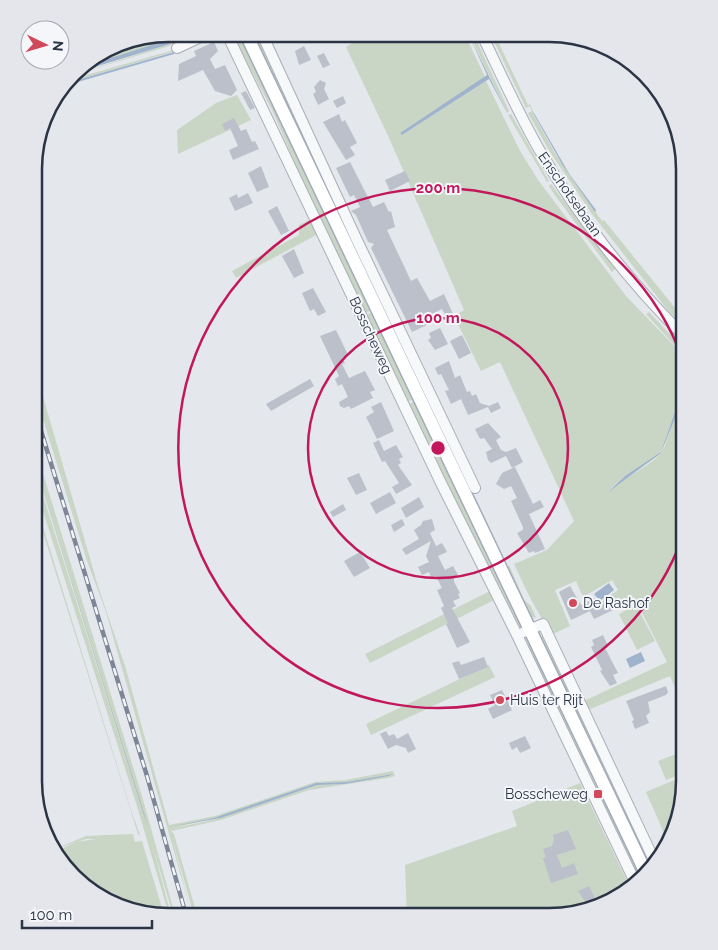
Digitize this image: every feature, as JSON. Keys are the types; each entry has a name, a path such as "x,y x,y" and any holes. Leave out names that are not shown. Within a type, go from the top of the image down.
{"main road":[{"name":"Bosscheweg","path":"250,42 642,866"}],"street":[{"path":"177,48 190,42"},
{"name":"Bosscheweg","path":"232,42 441,483 517,635 632,876"},
{"name":"Bosscheweg","path":"266,42 355,236 476,488"},
{"name":"Enschotsebaan","path":"485,42 520,114 563,187 657,309 676,328"},
{"path":"423,408 435,402"},
{"path":"517,635 543,624 651,854"}],"green space":[{"path":"178,42 92,69 93,69"},
{"path":"236,42 245,42 372,310 365,313 312,202 272,110"},
{"path":"255,42 263,42 426,393 423,395"},
{"path":"354,42 468,42 485,77 400,133 402,135 486,81 519,149 538,180 626,296 676,347 676,410 663,447 657,457 625,476 607,492 657,458 664,448 676,415 675,688 670,676 588,710 584,701 667,662 634,597 604,611 600,603 618,590 612,580 583,597 576,581 555,590 570,626 553,634 527,592 514,564 547,550 574,521 500,362 481,371 454,316 464,310 390,140 346,47"},
{"path":"473,42 477,42 509,111 507,113"},
{"path":"494,42 498,42 528,105 530,104 533,114 556,155 602,221 604,220 676,309 676,318 592,214 550,152 528,113 532,111 530,106 526,108"},
{"path":"161,43 104,60 128,49 144,45"},
{"path":"174,50 174,54 172,52 81,79 84,76"},
{"path":"237,95 251,120 178,154 177,130 216,103"},
{"path":"511,114 549,181 547,182 508,115"},
{"path":"551,184 615,269 612,272 554,194 549,186"},
{"path":"313,218 320,233 236,278 232,271 299,235 299,225"},
{"path":"373,312 414,399 407,402 366,315"},
{"path":"649,312 676,341 676,346 675,346 646,314"},
{"path":"42,393 98,586 126,669 169,825 215,816 315,782 345,780 393,771 395,776 309,790 221,820 171,831 174,834 195,908 192,908 171,835 190,908 106,612 87,561 42,416","holes":["393,774 345,784 317,785 221,818 170,829 222,816 316,783 346,782"]},
{"path":"415,401 522,625 520,627 407,405"},
{"path":"42,470 142,796 173,908 171,908 152,843 169,908 167,908 136,803 42,508 42,492 147,825 42,488"},
{"path":"42,524 140,835 138,834 42,529"},
{"path":"509,565 524,600 531,606 536,618 529,616 507,569"},
{"path":"490,591 494,600 370,663 365,654"},
{"path":"636,605 655,641 637,650 619,614"},
{"path":"544,636 605,767 590,744 539,638"},
{"path":"531,643 582,749 589,770 584,772 526,645"},
{"path":"489,665 495,677 371,735 366,724"},
{"path":"675,754 675,776 666,780 658,761"},
{"path":"675,780 673,806 664,833 646,792"},
{"path":"580,783 627,880 605,894 590,901 574,905 549,908 407,908 405,865 517,826 512,811"},
{"path":"599,795 612,814 639,869 635,873 596,797"},
{"path":"133,834 135,842 142,841 162,907 128,901 99,886 74,864 63,849 75,843 61,846 86,836"}],"water":[{"path":"175,42 95,67 105,60 156,44"},
{"path":"472,42 507,113 489,79 402,135 400,133 487,75"},
{"path":"174,52 174,54 78,82 81,79"},
{"path":"533,113 570,175 596,210 595,212 562,164"},
{"path":"676,410 676,416 661,453 607,493 625,476 661,452"},
{"path":"42,488 42,488 144,813 147,825"},
{"path":"609,583 614,590 600,601 594,594"},
{"path":"641,652 645,661 630,668 626,659"},
{"path":"393,774 345,784 317,785 221,818 169,827 214,818 316,783 346,782"}],"building":[{"path":"214,42 218,51 210,59 215,69 225,65 237,90 231,96 215,91 203,70 178,81 179,64 196,56 194,51"},
{"path":"304,46 311,60 299,65 295,51"},
{"path":"324,53 330,65 323,68 317,56"},
{"path":"320,80 326,83 324,89 329,99 318,105 313,94 316,92 314,87"},
{"path":"246,91 255,108 250,110 241,93"},
{"path":"343,96 346,103 337,108 333,101"},
{"path":"339,114 342,122 345,120 357,143 350,147 355,155 346,160 323,122"},
{"path":"234,118 241,131 246,129 252,142 255,141 259,149 233,160 229,150 238,146 230,128 225,131 222,124"},
{"path":"350,162 373,207 384,202 389,212 391,211 395,227 387,230 411,281 417,278 430,301 444,294 454,316 448,320 442,309 426,317 429,324 412,332 371,248 374,244 368,242 356,215 351,211 360,207 354,195 350,197 336,168"},
{"path":"261,166 269,187 257,192 248,173"},
{"path":"405,171 410,181 390,191 385,180"},
{"path":"248,193 253,203 235,211 229,198 237,194 238,198"},
{"path":"277,206 289,231 281,235 268,211"},
{"path":"294,249 304,273 294,278 282,256"},
{"path":"313,288 326,312 318,316 314,309 310,311 302,293"},
{"path":"440,328 448,344 435,350 428,340 431,338 429,333"},
{"path":"336,330 348,355 342,358 345,363 342,364 349,378 365,371 375,390 370,392 373,398 351,409 349,406 344,408 340,406 339,402 348,397 342,384 338,386 335,379 339,376 320,336"},
{"path":"462,335 471,353 459,359 450,341"},
{"path":"449,361 455,378 460,375 467,392 470,391 472,396 476,394 480,403 489,406 498,402 501,408 491,413 488,407 468,415 461,399 451,404 445,391 449,390 441,374 438,375 435,368"},
{"path":"310,379 314,386 271,411 266,404"},
{"path":"381,402 394,431 377,439 366,417 374,412 371,407"},
{"path":"488,423 501,437 496,440 501,450 506,452 516,448 523,462 512,468 506,456 491,463 488,460 486,452 492,449 484,438 480,439 475,429"},
{"path":"379,440 384,451 396,445 403,457 399,459 401,463 398,465 412,485 396,494 392,487 399,483 385,461 382,462 373,443"},
{"path":"515,467 533,504 540,500 544,507 529,514 545,549 535,553 534,551 529,553 517,533 523,530 523,527 511,501 517,498 511,486 504,489 496,484 502,473"},
{"path":"359,473 367,490 356,495 347,478"},
{"path":"390,492 396,503 376,514 370,503"},
{"path":"419,497 424,507 406,518 401,508"},
{"path":"343,504 346,510 333,517 330,512"},
{"path":"402,519 405,525 394,532 391,525"},
{"path":"432,519 435,530 430,533 436,546 442,543 447,552 438,556 445,570 453,566 458,575 454,577 454,582 460,593 458,594 460,598 453,601 456,606 452,608 470,642 457,648 441,608 444,606 437,590 442,588 436,576 431,577 429,572 422,575 418,567 429,562 426,556 431,541 406,555 402,549 419,539 414,530 423,521"},
{"path":"360,552 370,568 354,577 344,561"},
{"name":"De Rashof","path":"570,586 581,605 595,598 599,607 607,601 613,610 594,619 590,611 571,620 559,592"},
{"path":"603,635 608,646 605,648 618,673 613,675 617,683 610,686 600,671 602,670 591,647 594,645 592,640"},
{"path":"484,657 488,667 459,679 452,663 459,661 461,665"},
{"path":"666,686 668,692 666,695 648,702 650,712 646,716 649,723 635,729 632,721 634,720 626,701"},
{"name":"Huis ter Rijt","path":"502,690 512,710 493,719 488,709 495,705 490,695"},
{"path":"386,731 389,736 394,734 397,739 408,733 416,749 408,753 406,748 396,745 388,749 380,734"},
{"path":"525,736 531,748 520,753 517,747 512,750 509,743"},
{"path":"568,830 576,849 557,855 562,868 574,863 578,874 551,883 543,858 546,857 543,849 552,846 553,835"},
{"path":"589,886 595,899 586,902 578,891"}],"railway":[{"path":"42,434 147,776 184,908"}],"place":[{"name":"De Rashof","path":"573,603"},
{"name":"Huis ter Rijt","path":"500,700"},
{"name":"Bosscheweg","path":"598,794"}]}
